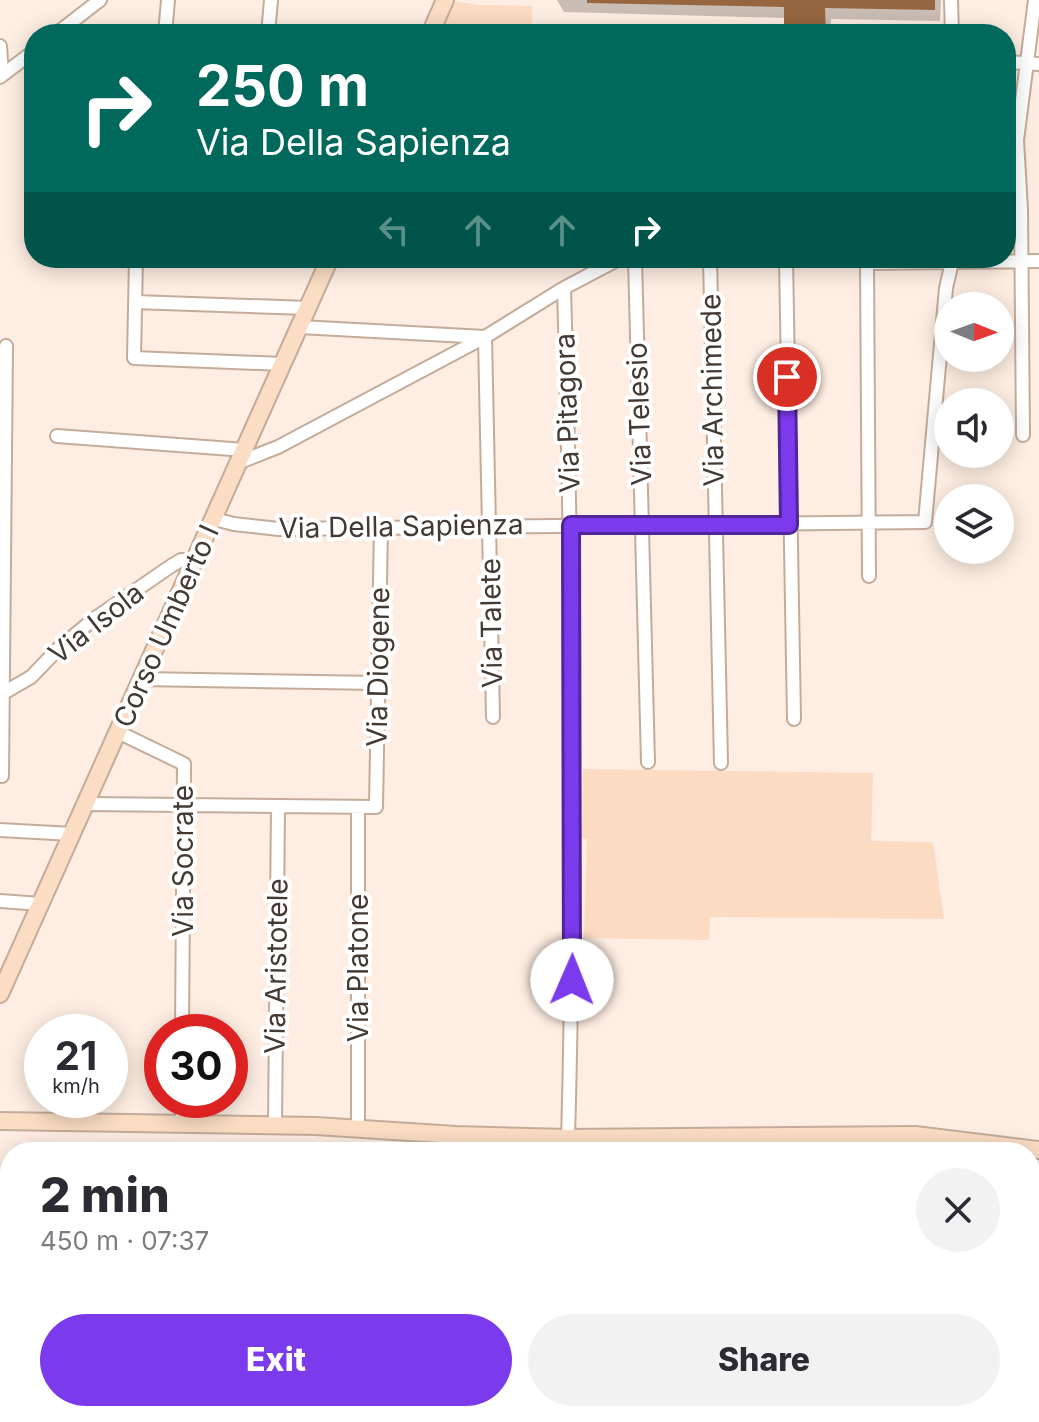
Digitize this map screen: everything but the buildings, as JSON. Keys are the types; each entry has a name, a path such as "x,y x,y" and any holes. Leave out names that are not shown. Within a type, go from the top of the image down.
{"main road":[{"path":"434,24 445,0"},
{"name":"Corso Umberto I","path":"1,988 326,268"},
{"path":"0,1121 275,1125 568,1138 915,1135 973,1142"}],"street":[{"path":"166,24 168,0"},
{"path":"269,24 271,0"},
{"path":"951,0 952,24"},
{"path":"1023,435 1021,210 1017,140 1032,64 1035,0"},
{"path":"68,24 95,2"},
{"path":"0,46 1,76"},
{"path":"1,76 24,59"},
{"path":"1016,262 1039,261"},
{"path":"136,268 134,358 283,364"},
{"path":"57,436 242,456 278,447 485,337 602,268"},
{"name":"Via Telesio","path":"635,268 648,762"},
{"name":"Via Archimede","path":"710,268 721,763"},
{"path":"786,268 794,719"},
{"path":"867,268 869,576"},
{"name":"Via Della Sapienza","path":"214,519 279,529 925,522 946,288 951,268"},
{"name":"Via Pitagora","path":"564,288 571,525 573,949 568,1138"},
{"path":"135,302 308,308"},
{"path":"300,327 485,337"},
{"name":"Via Talete","path":"485,337 493,717"},
{"path":"2,776 6,346"},
{"name":"Via Diogene","path":"358,807 376,807 381,527"},
{"name":"Via Isola","path":"2,695 31,677 94,619 181,560 195,561"},
{"path":"141,679 378,683"},
{"name":"Via Socrate","path":"118,732 184,764 182,1014"},
{"path":"86,804 358,807"},
{"name":"Via Aristotele","path":"275,1125 278,806"},
{"name":"Via Platone","path":"358,807 358,1129"},
{"path":"0,830 72,834"},
{"path":"0,901 41,904"},
{"path":"182,1118 182,1124"},
{"path":"559,1142 568,1138"}],"shaded area":[{"path":"448,0 478,5 532,6 532,24 436,24"},
{"path":"583,769 873,773 871,841 933,842 944,919 710,917 709,940 584,938 587,839 582,838"}],"route":[{"path":"572,980 571,525 789,525 787,377"}]}
